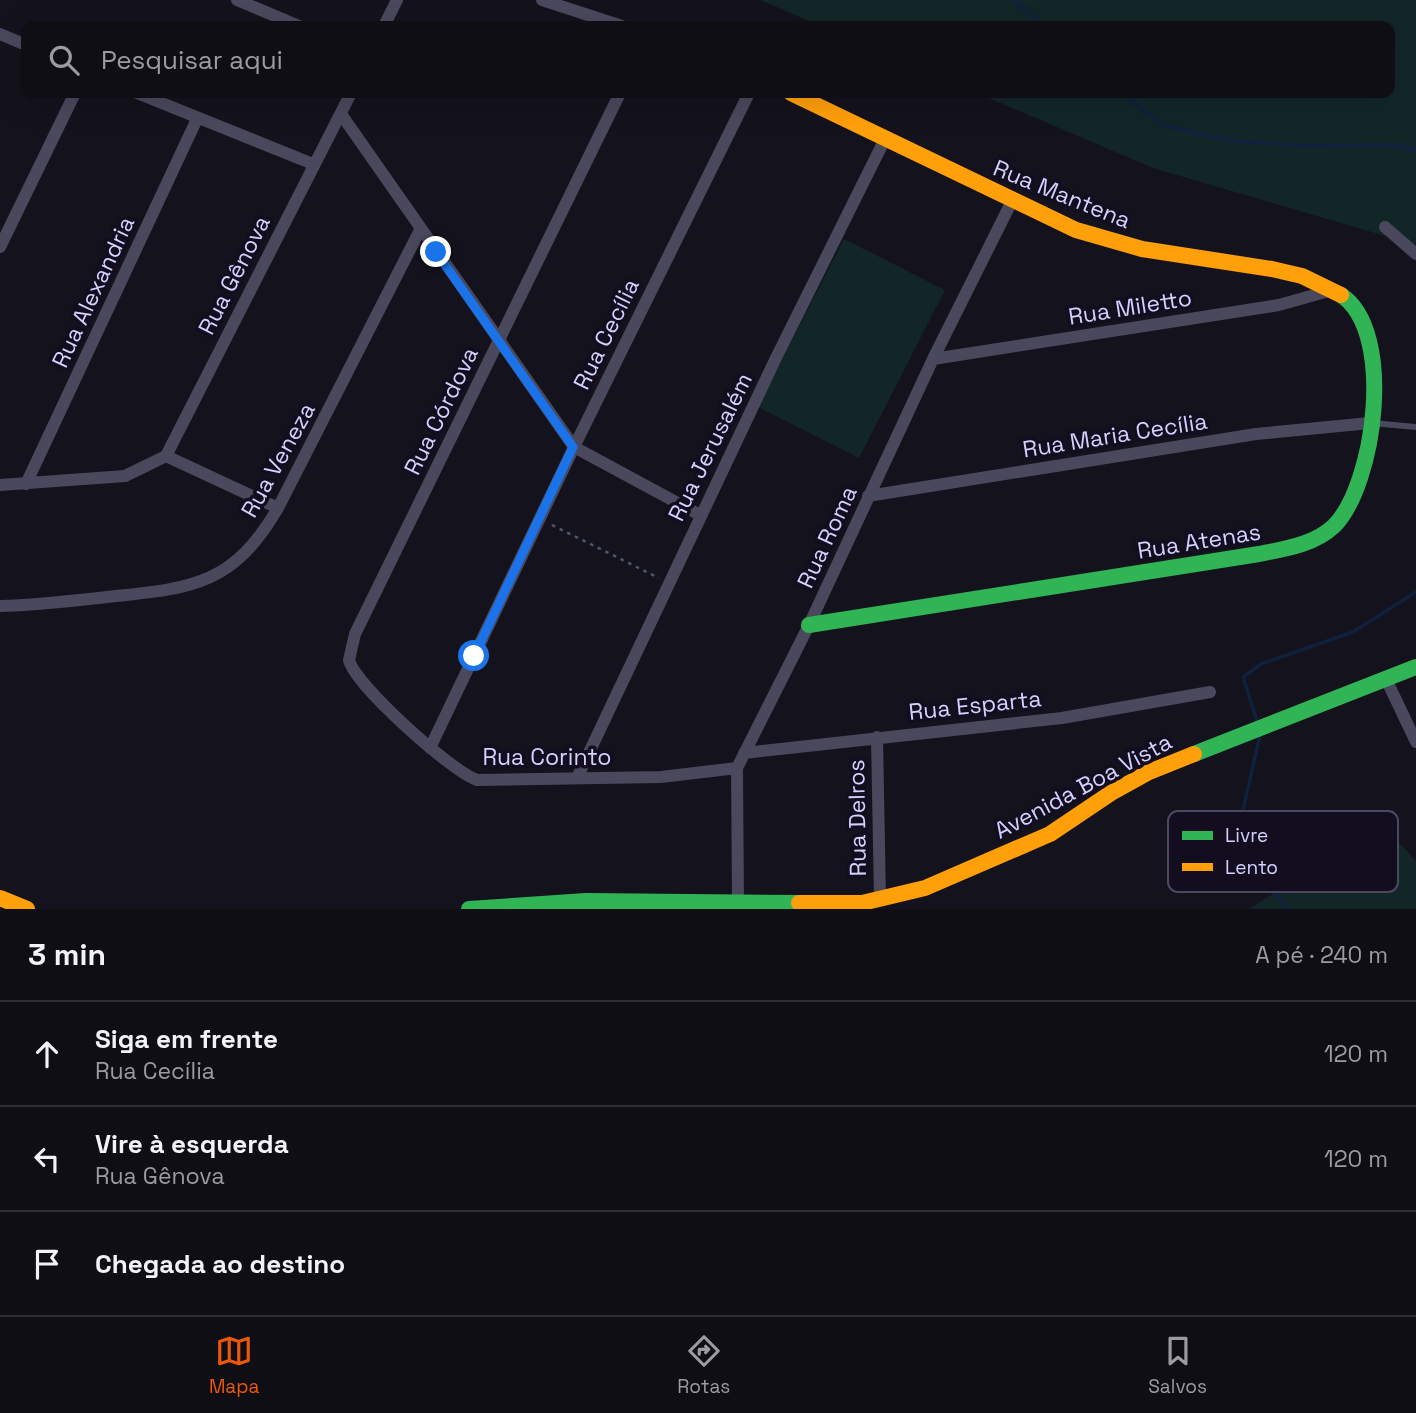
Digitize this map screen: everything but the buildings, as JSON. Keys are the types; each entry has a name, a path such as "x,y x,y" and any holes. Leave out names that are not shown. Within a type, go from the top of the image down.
{"street":[{"path":"237,0 287,21"},
{"path":"386,21 397,0"},
{"path":"542,0 607,21"},
{"path":"0,34 21,43"},
{"path":"0,247 73,98"},
{"path":"149,98 313,164"},
{"name":"Rua Gênova","path":"166,456 349,98"},
{"name":"Rua Córdova","path":"355,634 618,98"},
{"name":"Rua Cecília","path":"430,748 573,447 747,98"},
{"name":"Rua Mantena","path":"802,98 1012,201 1119,245 1208,257 1275,271 1332,290"},
{"path":"341,114 573,447 700,514"},
{"name":"Rua Alexandria","path":"26,484 197,119"},
{"name":"Rua Jerusalém","path":"577,778 700,514 886,137"},
{"name":"Rua Roma","path":"738,903 737,768 809,625 933,359 1012,201"},
{"path":"1385,227 1416,254"},
{"name":"Rua Veneza","path":"0,606 160,593 195,584 220,573 251,547 278,508 420,230"},
{"name":"Rua Miletto","path":"933,359 1279,305 1332,290"},
{"name":"Rua Atenas","path":"809,625 1259,554 1309,544 1331,530 1350,504 1362,470 1370,423 1374,374 1368,339 1355,308 1332,290"},
{"name":"Rua Maria Cecília","path":"868,496 1256,434 1370,423"},
{"path":"0,485 125,475 166,456 278,508"},
{"name":"Rua Corinto","path":"355,634 349,660 355,674 430,748 453,767 477,780 661,777 737,768"},
{"name":"Avenida Boa Vista","path":"469,909 586,901 862,903 925,888 1057,830 1111,793 1149,772 1416,667"},
{"path":"1386,679 1416,742"},
{"name":"Rua Esparta","path":"744,753 1062,718 1210,692"},
{"name":"Rua Delros","path":"877,737 880,899"},
{"path":"0,898 27,909"}],"lane":[{"path":"1370,423 1416,426"}],"path":[{"path":"539,519 669,583"}],"green space":[{"path":"760,0 1416,0 1416,245 1153,168 989,98 1395,98 1395,21 809,21"},
{"path":"844,239 945,290 859,458 758,407"},
{"path":"1398,841 1416,861 1416,909 1249,909 1276,892 1398,892"}],"waterway":[{"path":"1014,0 1038,21"},
{"path":"1128,98 1162,125 1228,140 1303,146 1399,145 1416,150"},
{"path":"1258,724 1243,677 1261,664 1353,632 1416,592"},
{"path":"1243,811 1260,735"},
{"path":"1274,892 1288,909"}],"traffic: fast":[{"path":"809,625 1259,554 1317,538 1334,526 1348,506 1360,478 1369,444 1373,409 1374,373 1369,341 1358,314 1341,295"},
{"path":"1194,754 1416,667"},
{"path":"469,909 586,901 799,903"}],"traffic: slow":[{"path":"801,98 1076,230 1142,249 1302,276 1341,295"},
{"path":"799,903 862,903 925,888 1050,834 1111,793 1149,772 1194,754"},
{"path":"0,898 27,909"}],"route":[{"path":"436,252 573,447 474,656"}]}
